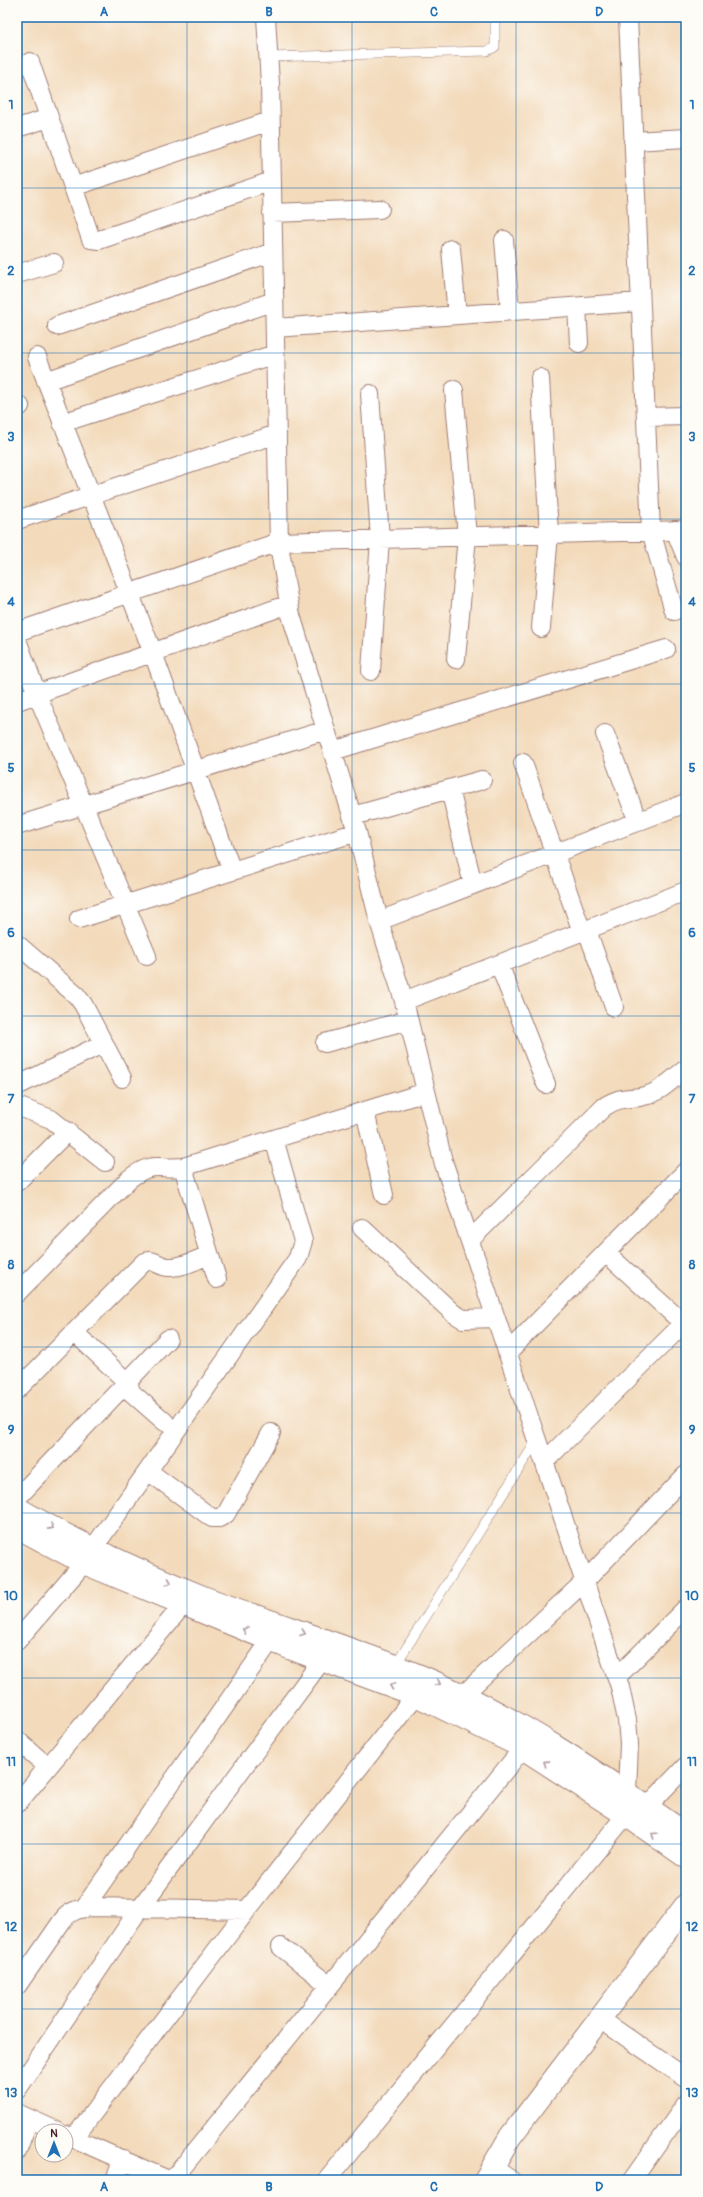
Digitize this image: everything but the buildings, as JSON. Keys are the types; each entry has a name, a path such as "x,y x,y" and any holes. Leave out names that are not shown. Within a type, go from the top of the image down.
{"main road":[{"path":"17,1508 88,1557 202,1596 395,1666 463,1695 535,1734 626,1793 636,1814 686,1857"},
{"path":"17,1527 88,1557 183,1605 322,1660 416,1695 523,1748 636,1814 686,1834"},
{"path":"489,2174 510,2137 686,1905"}],"street":[{"path":"266,17 272,181 279,542 289,604 355,824 379,921 404,1001 443,1161 617,1677 627,1720 629,1744 626,1793"},
{"path":"628,17 651,531 674,611"},
{"path":"30,62 89,236 94,240 272,181"},
{"path":"17,128 49,118"},
{"path":"73,188 270,120"},
{"path":"633,140 686,138"},
{"path":"272,213 380,209"},
{"path":"504,240 510,311"},
{"path":"451,249 457,315"},
{"path":"57,326 273,252"},
{"path":"17,274 54,262"},
{"path":"46,381 274,301"},
{"path":"275,328 640,302"},
{"path":"577,307 579,343"},
{"path":"62,423 275,354"},
{"path":"37,357 152,653 232,871"},
{"path":"540,378 549,534 541,628"},
{"path":"454,390 467,536 456,659"},
{"path":"370,394 380,539 371,671"},
{"path":"646,417 686,416"},
{"path":"17,520 277,434"},
{"path":"17,632 279,542 681,530 686,557"},
{"path":"17,701 289,604"},
{"path":"17,640 37,694 147,956"},
{"path":"333,751 666,649"},
{"path":"20,825 326,730"},
{"path":"605,734 638,822"},
{"path":"523,763 554,854 614,1007"},
{"path":"79,919 232,871 450,788 482,780"},
{"path":"450,788 473,885"},
{"path":"379,921 686,803"},
{"path":"404,1001 686,891"},
{"path":"17,944 76,995 83,1004 122,1078"},
{"path":"499,964 546,1084"},
{"path":"325,1043 408,1020"},
{"path":"17,1086 104,1043"},
{"path":"470,1240 604,1107 615,1099 647,1095 655,1092 686,1068"},
{"path":"17,1293 129,1179 142,1169 152,1166 183,1167 426,1092"},
{"path":"17,1106 51,1119 68,1131 105,1162"},
{"path":"365,1111 384,1195"},
{"path":"17,1182 68,1131"},
{"path":"17,1641 88,1557 298,1258 303,1241 274,1139"},
{"path":"183,1167 217,1279"},
{"path":"507,1353 686,1171"},
{"path":"362,1228 453,1313 463,1320 496,1318"},
{"path":"544,1462 685,1322 606,1253"},
{"path":"17,1390 143,1262 153,1260 170,1267 210,1255"},
{"path":"74,1332 127,1382 132,1393 165,1422"},
{"path":"17,1498 168,1339"},
{"path":"148,1471 212,1518 219,1518 226,1514 271,1433"},
{"path":"463,1695 584,1582 686,1475"},
{"path":"17,1804 183,1605"},
{"path":"617,1677 686,1608"},
{"path":"84,1908 271,1640"},
{"path":"17,2090 140,1908 322,1660"},
{"path":"74,2132 416,1695"},
{"path":"17,1740 48,1767"},
{"path":"172,2180 523,1748"},
{"path":"327,2180 636,1814 686,1766"},
{"path":"17,1986 68,1913 84,1908 247,1910"},
{"path":"281,1947 330,1986"},
{"path":"600,2019 686,2078"},
{"path":"632,2180 686,2104"},
{"path":"17,2151 23,2116 39,2123"},
{"path":"74,2139 123,2159 167,2180"},
{"path":"115,2180 123,2159"},
{"path":"489,2174 511,2180"}],"lane":[{"path":"268,57 487,51 494,47 495,17"},
{"path":"395,1666 537,1440"}]}
